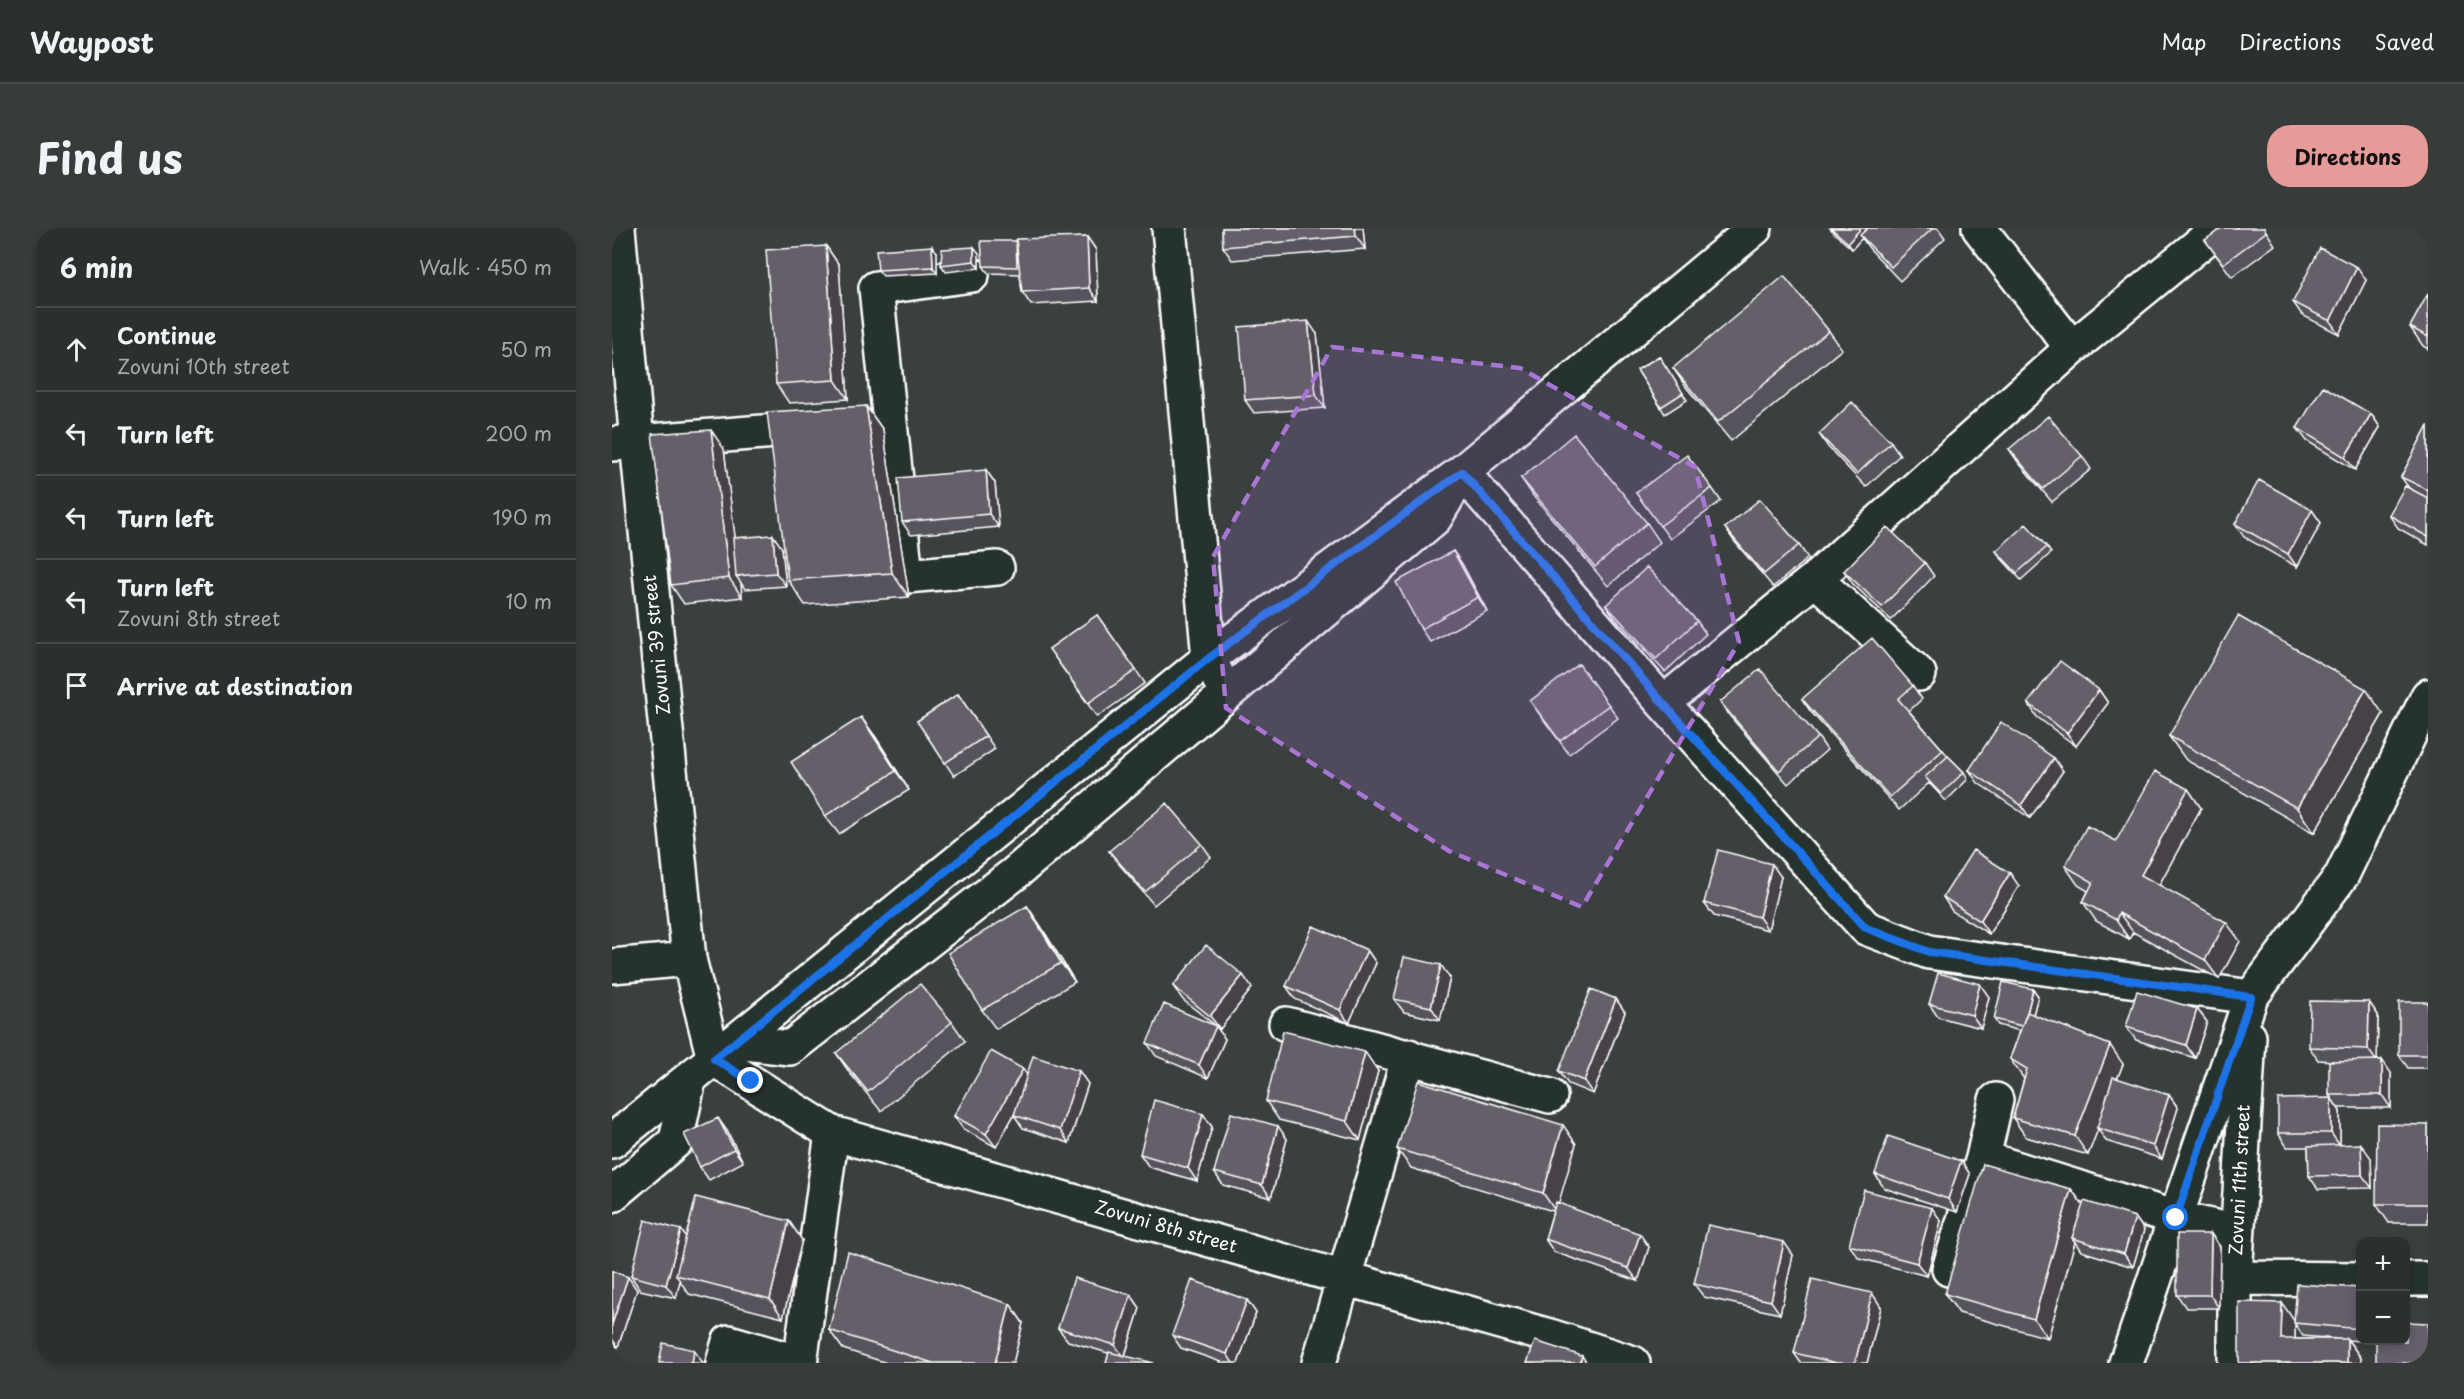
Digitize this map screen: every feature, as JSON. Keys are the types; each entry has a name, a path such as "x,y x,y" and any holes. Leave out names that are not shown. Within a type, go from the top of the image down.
{"street":[{"name":"Zovuni 39 street","path":"618,228 624,443 689,959 713,1060"},
{"path":"1169,228 1209,658 1227,694"},
{"path":"612,1141 1209,658 1462,472 1755,228"},
{"path":"1979,228 2072,348"},
{"path":"1663,703 1815,579 2072,348 2219,228"},
{"path":"972,275 876,288 906,576 997,568"},
{"path":"624,443 890,422"},
{"path":"713,1060 790,1048 1014,874 1435,518 1462,472"},
{"path":"1462,472 1663,703 1866,928 1929,952 2251,997"},
{"path":"1815,579 1919,674"},
{"path":"2126,1363 2251,997 2342,875 2428,696"},
{"path":"612,966 689,959"},
{"name":"Zovuni 11th street","path":"2235,1363 2237,1232 2251,997"},
{"path":"1286,1024 1550,1096"},
{"path":"1319,1363 1409,1056"},
{"path":"612,1195 676,1142 713,1060"},
{"name":"Zovuni 8th street","path":"713,1060 832,1133 1553,1337 1633,1363"},
{"path":"1949,1269 1983,1158 1996,1100"},
{"path":"723,1363 729,1342 800,1363 832,1133"},
{"path":"1983,1158 2176,1218 2237,1232"},
{"path":"2235,1278 2356,1279"},
{"path":"2410,1279 2428,1279"}],"highlighted area":[{"path":"1332,347 1520,368 1695,467 1739,642 1582,907 1449,851 1226,708 1213,557"}],"building":[{"path":"1222,228 1355,228 1356,236 1223,247"},
{"path":"1831,228 1861,228 1848,243"},
{"path":"1868,228 1933,228 1891,267 1860,235"},
{"path":"2222,228 2264,228 2266,232 2223,264 2205,240"},
{"path":"1087,237 1089,288 1022,292 1016,239"},
{"path":"981,241 1016,241 1017,267 983,266"},
{"path":"826,246 835,380 776,384 766,250"},
{"path":"932,246 933,267 878,270 876,250"},
{"path":"974,247 974,261 941,265 942,249"},
{"path":"2320,248 2357,267 2330,321 2293,302"},
{"path":"1784,276 1829,331 1718,422 1673,368"},
{"path":"2428,294 2428,337 2410,327"},
{"path":"1308,321 1316,395 1245,400 1239,327"},
{"path":"1659,356 1683,393 1661,407 1637,370"},
{"path":"2323,386 2371,414 2345,457 2297,428"},
{"path":"1852,402 1891,442 1857,474 1819,434"},
{"path":"866,406 892,573 788,580 767,412"},
{"path":"2048,416 2082,456 2043,489 2009,449"},
{"path":"2428,425 2428,490 2401,477"},
{"path":"711,430 729,578 671,585 652,434"},
{"path":"1574,434 1647,523 1595,567 1521,478"},
{"path":"1687,455 1712,488 1660,526 1636,493"},
{"path":"986,470 989,514 902,522 898,478"},
{"path":"2259,480 2312,510 2288,554 2235,524"},
{"path":"2405,486 2428,498 2428,537 2389,515"},
{"path":"1760,499 1799,545 1764,574 1725,528"},
{"path":"2026,524 2047,547 2017,573 1996,551"},
{"path":"1887,527 1925,563 1882,607 1844,571"},
{"path":"773,535 776,573 736,576 733,538"},
{"path":"1453,551 1478,597 1421,629 1396,582"},
{"path":"1647,567 1697,621 1656,659 1606,605"},
{"path":"1097,615 1136,670 1088,703 1049,649"},
{"path":"2238,616 2366,689 2297,808 2169,736"},
{"path":"1872,638 1913,686 1898,699 1943,750 1890,797 1802,699"},
{"path":"2060,661 2099,690 2067,733 2028,703"},
{"path":"1579,664 1609,705 1560,741 1530,701"},
{"path":"1760,669 1818,737 1779,771 1720,702"},
{"path":"958,694 986,736 945,763 917,721"},
{"path":"861,717 896,771 825,816 791,762"},
{"path":"2001,722 2054,758 2021,805 1969,770"},
{"path":"1948,756 1964,772 1941,794 1925,777"},
{"path":"2155,771 2188,789 2141,875 2226,922 2205,960 2119,913 2116,920 2083,902 2093,882 2065,866 2087,826 2116,841"},
{"path":"1167,803 1202,844 1145,892 1109,851"},
{"path":"1718,850 1772,864 1759,917 1704,903"},
{"path":"1973,850 2010,873 1980,921 1943,897"},
{"path":"1027,906 1061,963 982,1010 948,953"},
{"path":"1313,926 1367,950 1340,1010 1286,986"},
{"path":"1206,945 1243,975 1210,1016 1173,986"},
{"path":"1404,957 1441,965 1431,1007 1394,999"},
{"path":"1938,973 1980,984 1972,1015 1929,1004"},
{"path":"2003,982 2033,989 2022,1026 1994,1019"},
{"path":"920,984 952,1022 868,1092 836,1053"},
{"path":"1591,989 1616,999 1584,1081 1559,1071"},
{"path":"2137,991 2197,1009 2186,1045 2126,1027"},
{"path":"2310,1001 2369,1002 2368,1049 2309,1047"},
{"path":"2399,1002 2428,1002 2428,1055 2399,1055"},
{"path":"1164,1004 1216,1026 1199,1065 1147,1043"},
{"path":"2027,1012 2110,1045 2075,1136 2013,1118 2027,1069 2010,1059"},
{"path":"1283,1031 1365,1052 1347,1121 1266,1101"},
{"path":"991,1051 1023,1069 986,1134 954,1116"},
{"path":"1033,1056 1079,1071 1060,1130 1014,1115"},
{"path":"2382,1060 2382,1095 2329,1095 2329,1061"},
{"path":"2113,1077 2169,1095 2153,1146 2097,1128"},
{"path":"1418,1081 1563,1125 1543,1193 1397,1149"},
{"path":"2331,1098 2331,1133 2278,1133 2278,1099"},
{"path":"1154,1100 1203,1114 1188,1168 1140,1154"},
{"path":"1231,1113 1278,1126 1262,1185 1214,1172"},
{"path":"718,1118 734,1149 700,1167 684,1134"},
{"path":"2377,1124 2428,1125 2428,1204 2376,1204"},
{"path":"1888,1136 1961,1161 1948,1199 1875,1174"},
{"path":"2361,1144 2362,1175 2309,1176 2308,1146"},
{"path":"1983,1164 2071,1189 2034,1319 1945,1294"},
{"path":"1864,1190 1932,1208 1917,1263 1849,1245"},
{"path":"696,1197 789,1221 770,1299 676,1275"},
{"path":"2084,1201 2135,1217 2124,1254 2072,1238"},
{"path":"1556,1202 1640,1234 1628,1268 1545,1239"},
{"path":"645,1220 681,1230 666,1285 631,1276"},
{"path":"1708,1225 1784,1242 1771,1301 1694,1284"},
{"path":"2177,1234 2211,1234 2210,1295 2177,1295"},
{"path":"848,1252 1010,1304 995,1363 933,1363 829,1330"},
{"path":"612,1271 628,1277 612,1324"},
{"path":"1074,1278 1131,1295 1115,1345 1058,1328"},
{"path":"1812,1279 1872,1293 1855,1363 1837,1363 1794,1353"},
{"path":"1192,1280 1247,1300 1227,1354 1172,1335"},
{"path":"2297,1284 2356,1288 2356,1329 2294,1323"},
{"path":"2239,1302 2282,1303 2281,1339 2347,1339 2347,1363 2239,1363"},
{"path":"2410,1322 2428,1323 2428,1363 2376,1363 2376,1345 2410,1345"},
{"path":"1535,1341 1582,1356 1580,1363 1527,1363"},
{"path":"663,1343 694,1350 692,1363 659,1363"},
{"path":"1109,1352 1154,1363 1106,1363"}],"route":[{"path":"751,1081 714,1059 1209,658 1462,472 1663,703 1866,928 1929,952 2251,997 2176,1218"}]}
